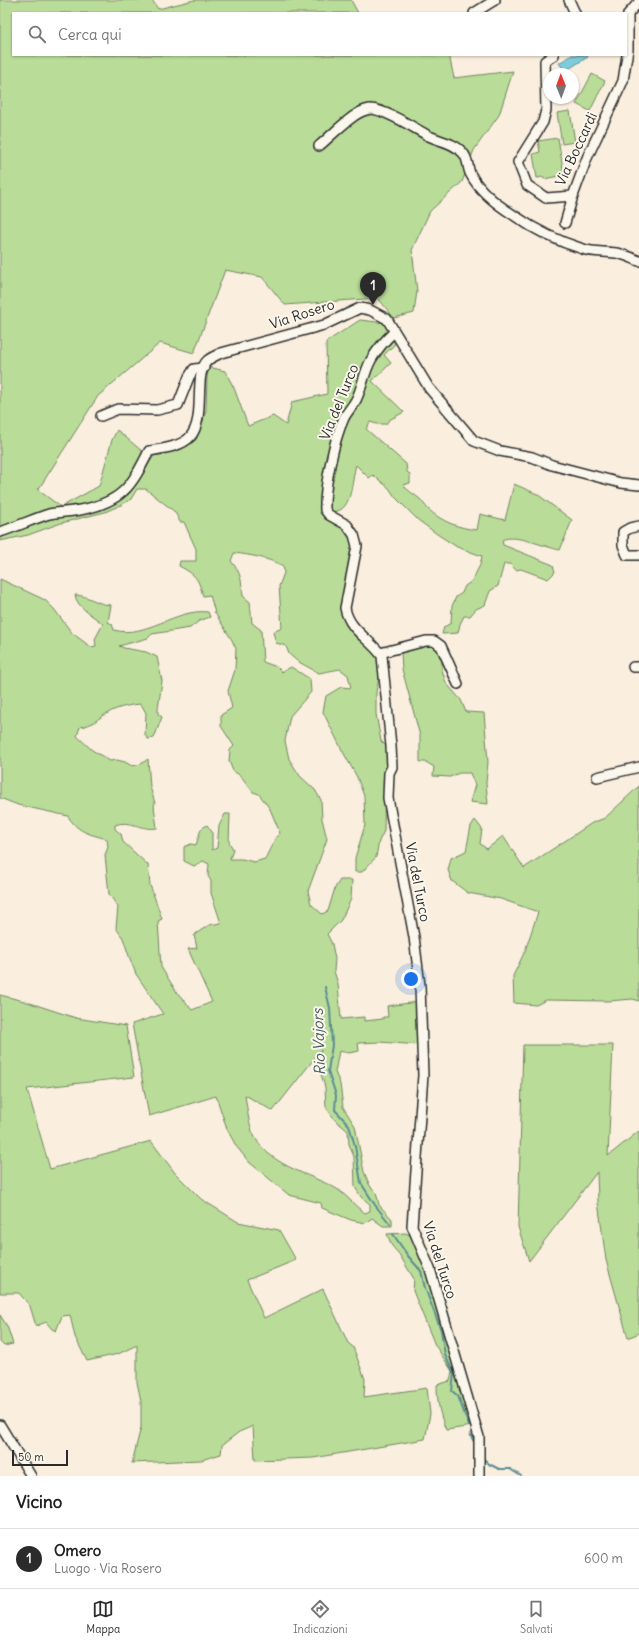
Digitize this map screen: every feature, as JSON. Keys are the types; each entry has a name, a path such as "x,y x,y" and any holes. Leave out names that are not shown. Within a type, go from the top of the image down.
{"street":[{"path":"476,12 495,0"},
{"path":"569,0 575,12"},
{"name":"Via Boccardi","path":"627,55 628,14 639,2"},
{"name":"Via Boccardi","path":"552,56 545,60 546,110 543,122 518,162 528,185 546,198 573,196 587,158 623,81 627,56"},
{"path":"319,146 362,111 371,109 381,112 411,125 427,135 453,145 464,153 469,174 474,181 500,206 540,230 563,231 583,249 596,252 618,253 639,261"},
{"path":"563,231 573,196"},
{"name":"Via Rosero","path":"101,416 118,409 157,410 178,405 189,377 194,369 204,368 207,361 222,353 324,324 360,308 370,310 387,319 429,388 474,441 500,451 532,457 552,465 621,483 639,485"},
{"name":"Via del Turco","path":"394,332 386,340 371,361 356,400 344,418 324,498 325,510 329,515 347,525 354,535 357,546 345,608 347,617 351,625 382,656 392,767 388,772 388,798 414,937 420,986 423,1075 412,1226 430,1269 479,1437 479,1476"},
{"path":"0,532 50,514 81,510 109,501 126,490 136,476 149,451 177,445 190,438 198,424 201,375 204,368"},
{"path":"639,526 630,528 623,532 624,545 627,555 639,555"},
{"path":"380,653 426,641 434,641 441,646 458,684"},
{"path":"597,777 639,768"},
{"path":"0,1425 31,1476"}],"green space":[{"path":"0,0 152,0 158,9 194,0 351,0 357,12 12,12 12,56 449,56 454,78 513,71 499,115 474,150 462,182 430,211 412,250 417,291 414,313 394,318 378,298 285,305 262,277 225,270 194,353 160,343 98,396 38,490 61,507 99,486 112,440 117,430 143,452 135,474 108,499 0,528"},
{"path":"592,74 605,81 590,111 576,104 579,104 579,98"},
{"path":"570,111 575,142 562,144 557,113"},
{"path":"558,138 564,175 544,179 543,177 537,178 533,154 540,152 538,141"},
{"path":"360,320 385,323 395,344 384,355 391,363 372,381 404,412 389,420 386,424 370,422 366,429 406,464 407,472 410,474 410,483 403,485 420,499 433,514 451,524 477,530 480,514 505,520 514,484 537,494 572,520 560,550 522,539 508,538 502,540 503,545 553,565 555,572 548,579 521,569 516,570 510,564 504,564 498,586 490,591 485,605 476,609 470,616 464,616 458,633 442,634 444,627 451,623 452,606 456,597 462,593 465,586 472,581 480,565 482,556 457,547 437,534 418,520 395,497 389,488 373,475 369,478 356,465 352,488 347,503 342,509 328,511 328,492 336,452 346,420 359,399 355,396 350,402 337,430 325,476 322,498 322,514 348,530 353,541 350,573 343,615 346,626 373,647 379,657 381,669 376,692 376,714 381,741 388,748 389,766 385,770 384,831 379,841 376,857 362,872 355,872 355,858 365,825 364,796 357,777 323,712 326,696 341,687 351,688 348,675 340,669 319,673 297,661 289,654 286,646 276,643 273,632 282,628 279,586 284,573 283,566 259,557 234,553 231,561 239,574 243,596 250,602 252,623 261,630 263,662 277,667 282,672 291,667 310,679 311,692 290,716 285,741 289,759 300,776 315,790 321,800 322,819 327,839 308,891 311,904 322,914 328,911 335,888 340,880 352,880 351,899 341,920 327,934 332,944 335,959 334,971 338,984 341,1019 364,1017 364,1021 383,1019 383,1017 388,1017 387,1006 417,1002 419,1045 380,1042 358,1043 359,1051 349,1053 339,1051 335,1072 340,1084 343,1107 355,1126 364,1172 370,1186 376,1192 379,1205 392,1219 392,1226 383,1226 372,1218 365,1223 351,1220 322,1208 321,1203 289,1195 249,1162 236,1146 227,1129 216,1096 149,1116 132,1024 163,1014 136,974 123,938 116,928 118,907 109,894 105,855 108,847 107,839 85,832 76,826 68,816 18,805 0,798 0,579 45,600 54,609 72,633 91,647 96,646 95,639 103,624 82,608 76,600 75,595 80,595 106,605 111,605 108,622 112,624 114,630 126,632 149,627 184,614 208,612 210,617 199,621 190,628 152,634 148,638 119,646 146,652 157,657 162,681 158,714 162,717 154,738 148,739 145,735 146,713 141,704 116,709 92,723 80,727 77,736 92,750 110,761 117,760 132,766 141,764 148,759 150,787 155,803 154,806 157,828 146,828 125,823 115,825 115,829 121,834 123,842 148,865 150,885 162,919 158,921 161,967 176,991 192,1010 212,1002 188,949 197,948 194,935 209,925 221,923 211,893 211,881 208,876 209,864 203,861 194,866 184,861 184,847 191,844 196,845 201,829 207,825 212,832 212,850 217,848 219,826 225,814 230,814 229,842 233,849 230,859 242,859 254,862 265,859 276,837 280,833 270,809 259,794 253,792 241,776 233,771 229,761 230,750 234,746 221,726 221,715 232,708 228,691 235,670 236,649 215,613 210,595 203,596 196,578 179,566 180,561 196,561 196,549 184,522 180,522 175,512 146,489 137,489 131,499 105,512 61,523 28,535 0,541 0,536 50,517 99,510 118,501 129,494 155,454 168,448 178,449 196,440 206,411 207,377 209,367 225,371 234,388 248,426 273,416 286,425 292,402 327,394 326,342","holes":["321,1050 319,1068 325,1087 326,1107 335,1120 348,1131 349,1144 354,1157 355,1187 361,1197 370,1204 370,1211 365,1213 337,1189 277,1160 258,1143 252,1131 245,1095 273,1111"]},
{"path":"429,643 436,646 442,659 442,670 446,683 461,700 466,712 484,713 488,762 486,783 488,804 470,802 475,785 470,773 459,773 450,777 433,776 434,767 426,762 420,762 420,736 402,669 401,653 416,646"},
{"path":"639,786 639,1001 633,999 608,1001 546,1000 536,1005 514,1003 513,976 525,951 538,912 501,899 468,893 452,881 448,870 451,858 466,851 471,826 475,820 482,829 480,844 487,849 503,836 524,868 592,823 605,818"},
{"path":"0,995 24,1001 76,1018 126,1026 134,1077 27,1089 50,1169 151,1141 175,1173 201,1199 238,1222 279,1230 296,1260 247,1280 264,1318 323,1289 348,1343 353,1347 365,1379 364,1397 427,1388 430,1414 425,1439 313,1458 255,1460 253,1426 239,1432 222,1445 221,1454 201,1460 132,1463 141,1427 141,1401 137,1382 137,1345 118,1354 87,1361 75,1337 70,1315 62,1316 56,1331 46,1322 36,1326 30,1306 19,1293 0,1293"},
{"path":"523,1045 613,1045 608,1156 639,1131 639,1333 628,1338 606,1260 598,1202 597,1172 529,1261 518,1227"},
{"path":"406,1233 411,1236 424,1260 473,1426 446,1430 444,1425 438,1403 437,1385 450,1381 452,1371 435,1345 413,1291 414,1279 399,1254 392,1246 387,1234"},
{"path":"0,1315 7,1326 13,1344 4,1346 0,1342"}],"water":[{"path":"570,56 588,57 570,68 563,68 559,63"}],"waterway":[{"name":"Rio Vajors","path":"325,987 330,1008 332,1045 328,1071 336,1095 335,1110 349,1125 355,1146 361,1183 375,1205 390,1224"},
{"name":"Rio Vajors","path":"393,1234 408,1256 421,1271 425,1288 441,1330 445,1355 454,1374 452,1391 458,1396 469,1426"},
{"name":"Rio Vajors","path":"470,1434 475,1444"},
{"name":"Rio Vajors","path":"483,1458 489,1464 499,1469 510,1469 521,1476"}],"place":[{"name":"Omero","path":"373,305"}]}
